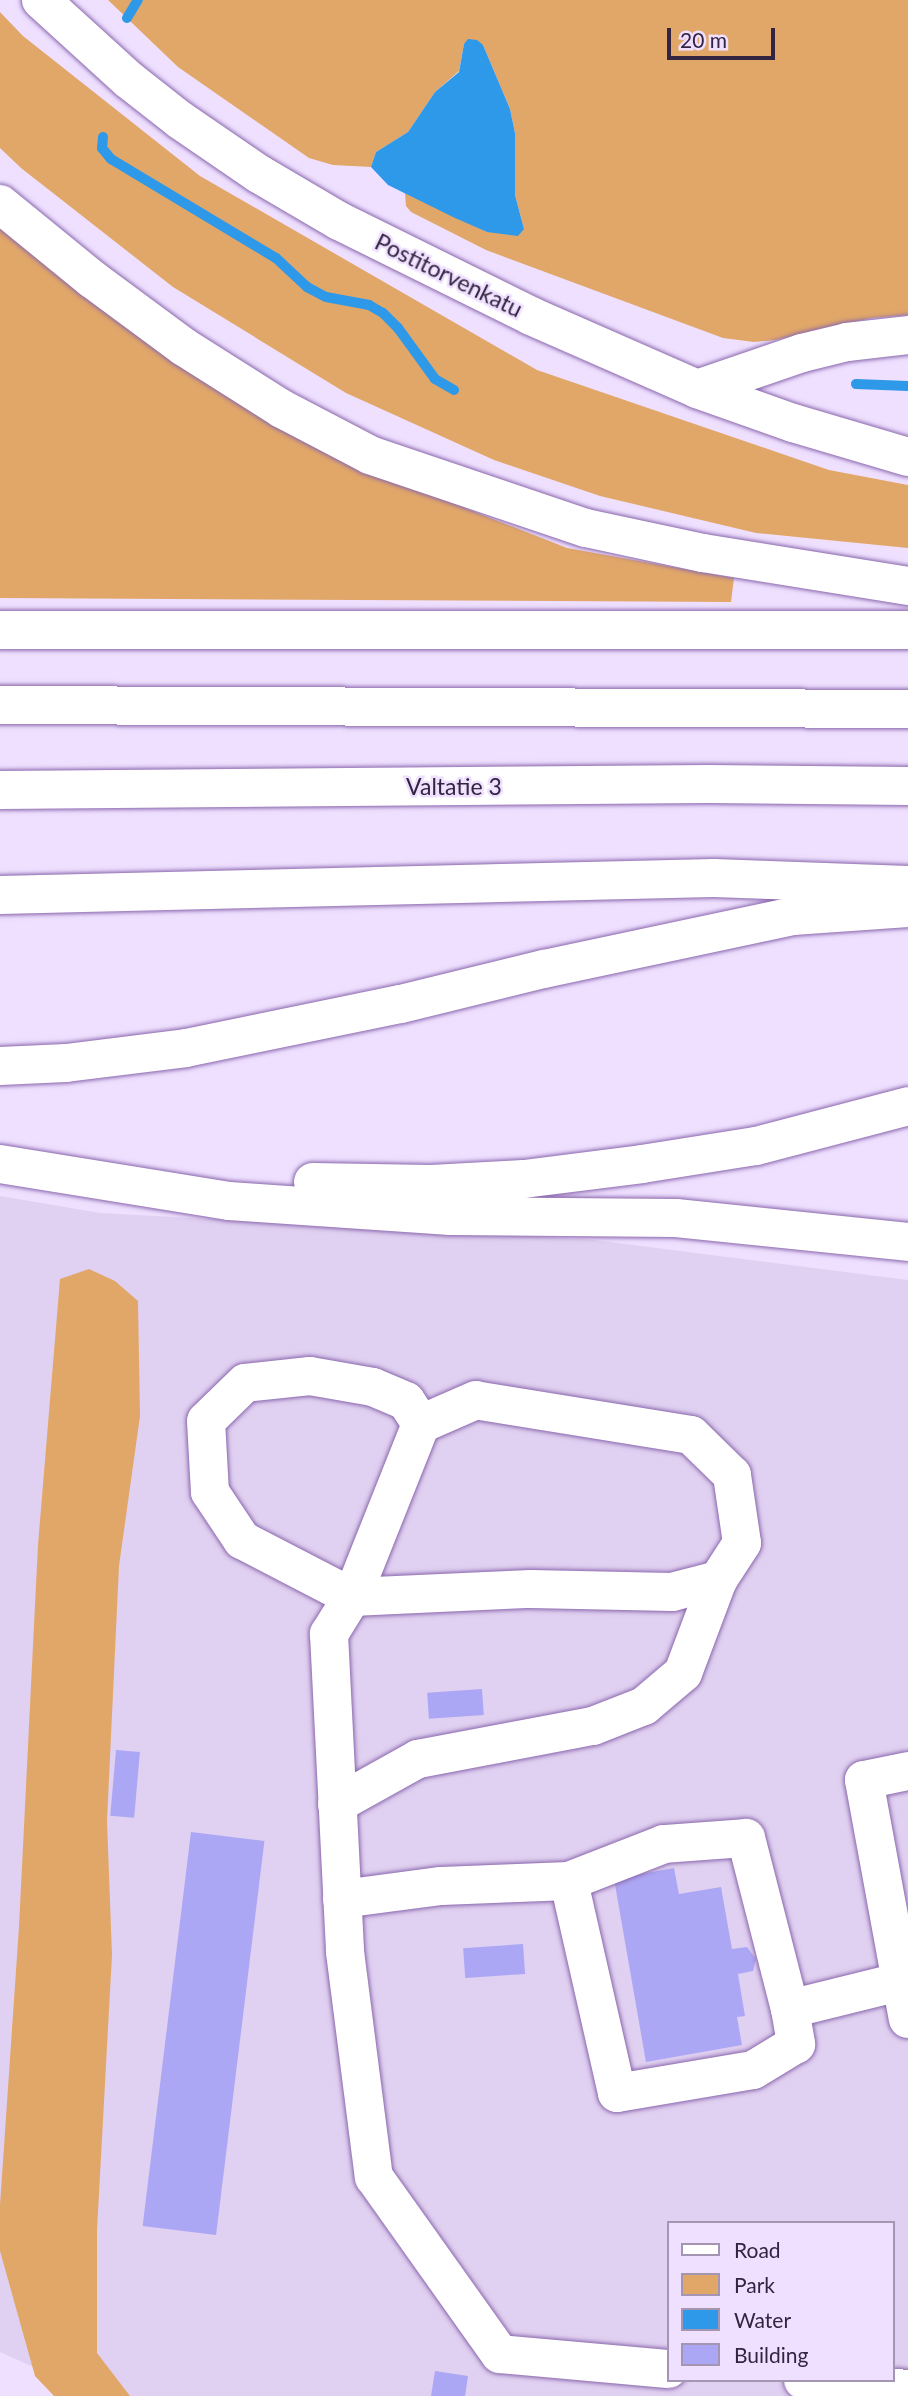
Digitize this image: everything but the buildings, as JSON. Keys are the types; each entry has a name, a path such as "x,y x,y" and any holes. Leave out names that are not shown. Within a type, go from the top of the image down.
{"main road":[{"name":"Postitorvenkatu","path":"41,0 129,80 259,174 339,221 531,316 697,389 793,423 908,457"},
{"path":"0,204 92,279 184,346 282,409 370,455 586,528 703,553 908,586"},
{"path":"697,389 802,353 847,342 908,335"},
{"path":"0,630 908,630"},
{"path":"0,705 908,709"},
{"name":"Valtatie 3","path":"0,790 708,784 908,786"},
{"path":"0,895 714,878 908,885"},
{"path":"0,1066 66,1063 186,1048 387,1007 544,969 793,916 908,908"},
{"path":"112,1180 431,1184 524,1179 756,1146 908,1106"},
{"path":"0,1164 229,1201 450,1216 677,1218 908,1242"},
{"path":"421,1424 406,1401 373,1387 310,1376 245,1383 206,1420 210,1492 242,1539 352,1597 531,1589 671,1592 718,1580"},
{"path":"337,1804 418,1759 593,1726 643,1706 683,1673 718,1580 742,1543 732,1475 691,1435 476,1400 421,1424 352,1597 329,1634 337,1804 345,1952 374,2177 500,2354 666,2369"},
{"path":"908,1771 863,1780 908,2019"},
{"path":"342,1899 441,1886 569,1881 664,1844 746,1838 790,2009 796,2044 753,2070 617,2093 569,1881"},
{"path":"790,2009 899,1982"},
{"path":"826,2382 908,2389"}],"shaded area":[{"path":"0,1196 100,1213 594,1240 908,1280 908,2396 98,2396 0,2352"}],"green space":[{"path":"108,0 908,0 908,315 872,318 775,340 754,342 723,338 486,250 411,212 406,206 405,193 487,232 524,229 515,195 515,133 510,109 483,45 464,44 459,71 435,92 408,132 376,152 371,167 333,165 309,158 178,67"},
{"path":"0,12 23,36 200,176 537,370 829,470 908,485 908,548 756,533 600,496 494,460 346,393 173,287 21,168 0,148"},
{"path":"0,224 368,470 567,548 734,578 731,602 0,598"},
{"path":"89,1269 115,1281 138,1301 140,1416 119,1566 107,1821 112,1955 97,2230 97,2353 130,2396 54,2396 35,2376 0,2251 0,2205 19,1927 38,1545 60,1279"}],"water":[{"path":"468,39 477,40 483,45 510,109 515,133 515,195 524,229 518,236 487,232 455,218 388,185 371,167 376,152 408,132 435,92 459,72 464,44"}],"waterway":[{"path":"127,18 138,0"},
{"path":"103,137 102,148 111,159 276,258 307,287 326,297 369,305 383,313 398,328 435,379 454,390"},
{"path":"856,384 908,386"}]}
